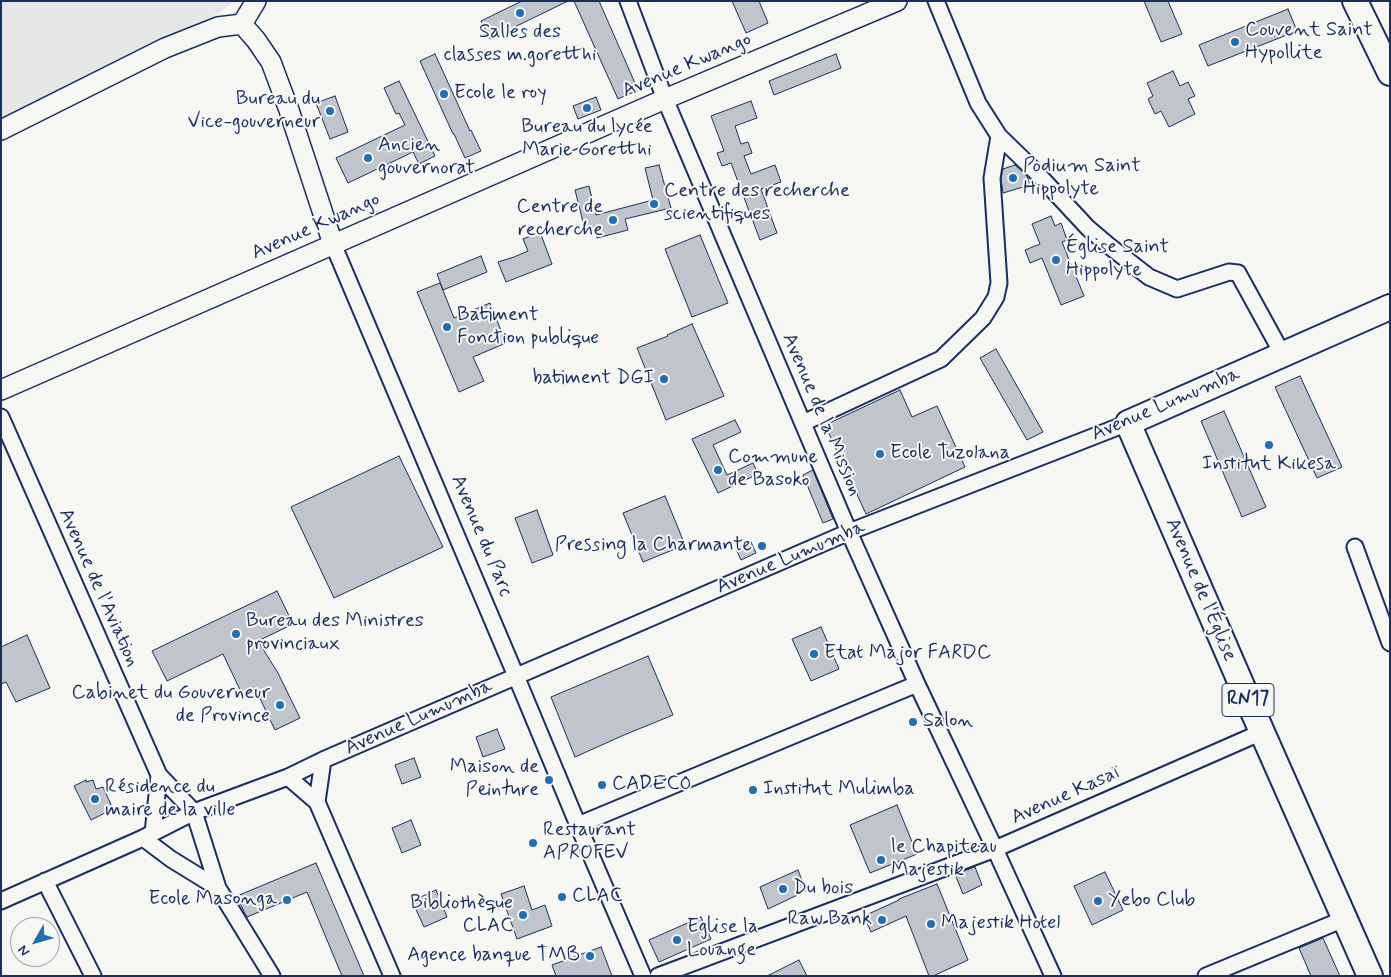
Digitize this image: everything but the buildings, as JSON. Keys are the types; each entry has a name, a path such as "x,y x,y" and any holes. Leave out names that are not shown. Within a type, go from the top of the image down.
{"main road":[{"path":"1355,1 1389,71"},
{"name":"Avenue Lumumba","path":"1128,423 1390,307"},
{"name":"Avenue de l'Église","path":"1128,423 1370,976"}],"street":[{"path":"1,130 165,48 218,26 242,24 256,1"},
{"name":"Avenue de la Mission","path":"628,1 665,99 849,532 917,684 1053,976"},
{"name":"Avenue Kwango","path":"1,390 665,99 897,1"},
{"path":"936,1 978,103 1000,136 1088,228 1149,277 1177,290 1229,272 1238,273 1283,355"},
{"name":"Avenue du Parc","path":"242,24 271,62 289,110 333,244 643,976"},
{"path":"803,423 941,359 983,318 996,297 999,283 992,178 1000,136"},
{"name":"Avenue de l'Aviation","path":"1,417 158,775 194,812"},
{"name":"Avenue Lumumba","path":"148,835 194,812 288,777 323,760 849,532 1128,423"},
{"path":"1355,547 1390,644"},
{"path":"578,825 917,684"},
{"name":"Avenue Kasaï","path":"658,976 995,849 1262,732"},
{"path":"317,802 323,760"},
{"name":"Avenue de l'Aviation","path":"148,835 158,775"},
{"path":"288,777 317,802 392,976"},
{"path":"194,812 218,888 272,976"},
{"path":"1,901 148,835 171,859 218,888"},
{"path":"45,881 93,976"},
{"path":"1206,976 1344,919"}],"shaded area":[{"path":"1,1 235,1 217,14 1,121"}],"place":[{"name":"Salles des classes m.goretthi","path":"520,13"},
{"name":"Couvent Saint Hypollite","path":"1235,42"},
{"name":"Ecole le roy","path":"444,94"},
{"name":"Bureau du lycée Marie Goretthi","path":"587,108"},
{"name":"Bureau du Vice-gouverneur","path":"330,111"},
{"name":"Ancien gouvernorat","path":"368,158"},
{"name":"Podium Saint Hippolyte","path":"1013,178"},
{"name":"Centre des recherche scientifiques","path":"654,204"},
{"name":"Centre de recherche","path":"613,220"},
{"name":"Église Saint Hippolyte","path":"1056,260"},
{"name":"Batiment Fonction publique","path":"447,327"},
{"name":"batiment DGI","path":"664,379"},
{"name":"Institut Kikesa","path":"1269,445"},
{"name":"Ecole Tuzolana","path":"880,454"},
{"name":"Commune de Basoko","path":"718,470"},
{"name":"Pressing la Charmante","path":"762,546"},
{"name":"Bureau des Ministres provinciaux","path":"236,634"},
{"name":"Etat Major FARDC","path":"814,654"},
{"name":"Cabinet du Gouverneur de Province","path":"280,705"},
{"name":"Salon","path":"913,722"},
{"name":"Maison de Peinture","path":"549,780"},
{"name":"CADECO","path":"602,785"},
{"name":"Institut Mulimba","path":"753,790"},
{"name":"Résidence du maire de la ville","path":"95,799"},
{"name":"Restaurant APROFEV","path":"533,843"},
{"name":"le Chapiteau Majestik","path":"881,860"},
{"name":"Du bois","path":"783,889"},
{"name":"CLAC","path":"562,897"},
{"name":"Ecole Masonga","path":"287,900"},
{"name":"Yebo Club","path":"1098,901"},
{"name":"Bibliothèque CLAC","path":"523,915"},
{"name":"Raw Bank","path":"882,920"},
{"name":"Majestik Hotel","path":"931,924"},
{"name":"Eglise la Louange","path":"677,940"},
{"name":"Agence banque TMB","path":"590,956"}]}
